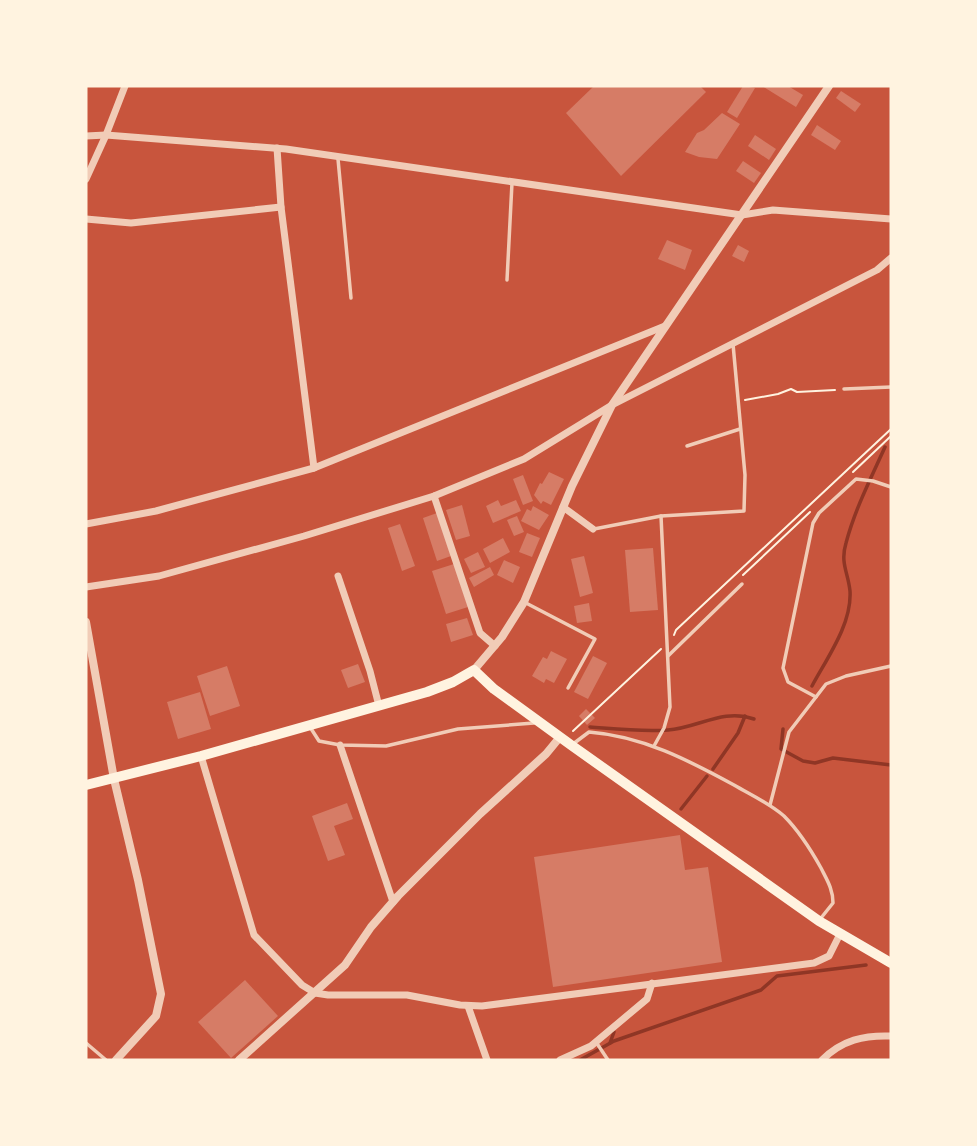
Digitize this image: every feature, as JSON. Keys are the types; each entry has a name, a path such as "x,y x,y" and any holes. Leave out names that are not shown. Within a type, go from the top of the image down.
{"main road":[{"path":"86,785 201,756 427,692 474,670 494,689 539,722 565,735 571,745 819,921 891,963"}],"street":[{"path":"86,179 125,86"},
{"path":"474,670 495,646 524,602 563,507 612,405 829,86"},
{"path":"86,136 106,135 277,148 742,215 773,210 891,219"},
{"path":"277,148 281,206 314,468"},
{"path":"86,219 131,223 281,206"},
{"path":"86,587 159,576 434,496 524,459 612,405 877,270 891,258"},
{"path":"86,524 156,511 314,468 665,326"},
{"path":"434,496 480,632 495,646"},
{"path":"563,507 593,529"},
{"path":"338,576 379,706"},
{"path":"86,622 114,779 161,995 156,1016 116,1060"},
{"path":"239,1060 345,965 371,927 393,902 480,814 565,735"},
{"path":"340,745 393,902"},
{"path":"201,756 254,935 302,985 315,993 407,995 482,1006 814,963 829,956 840,934"},
{"path":"559,1060 596,1042 647,999 652,984"},
{"path":"468,1006 487,1060"},
{"path":"822,1060 834,1048 868,1035 891,1036"}],"lane":[{"path":"338,156 351,298"},
{"path":"507,280 512,181"},
{"path":"593,529 661,516 744,511 746,475 733,344"},
{"path":"844,389 891,387"},
{"path":"687,446 740,429"},
{"path":"816,697 788,681 783,668 813,523 819,513 856,479 891,487"},
{"path":"654,746 664,728 670,707 661,516"},
{"path":"668,656 742,584"},
{"path":"524,602 595,639 568,688"},
{"path":"770,805 789,733 826,684 846,676 891,666"},
{"path":"309,726 319,741 340,745 386,746 458,729 539,722"},
{"path":"571,745 589,733 616,736 654,746 683,758 770,805 785,817 810,848 833,890 833,903 819,921"},
{"path":"596,1042 607,1060"},
{"path":"86,1043 106,1060"}],"path":[{"path":"737,401 791,389 796,392 844,389"},
{"path":"680,633 672,639 676,630 891,429"},
{"path":"851,474 891,436"},
{"path":"740,578 810,512"},
{"path":"565,735 661,648"}],"building":[{"path":"594,86 700,86 706,92 621,176 566,113"},
{"path":"743,86 755,88 737,118 727,112"},
{"path":"762,86 788,86 803,95 796,107"},
{"path":"841,91 861,104 855,112 836,98"},
{"path":"722,113 740,124 717,159 685,152 697,133"},
{"path":"817,125 841,141 835,150 811,135"},
{"path":"755,135 776,149 769,160 748,146"},
{"path":"743,161 761,173 754,183 736,171"},
{"path":"667,240 692,250 685,270 658,259"},
{"path":"738,245 749,251 744,262 732,256"},
{"path":"549,472 564,479 551,505 543,501 541,504 534,495"},
{"path":"523,475 533,501 523,505 513,479"},
{"path":"498,500 501,506 516,500 521,511 493,523 486,506"},
{"path":"462,505 470,536 456,540 446,510"},
{"path":"533,506 549,515 539,530 521,521 527,509 531,511"},
{"path":"437,513 451,556 437,561 423,518"},
{"path":"517,516 524,532 514,536 507,520"},
{"path":"400,524 415,566 402,571 388,528"},
{"path":"527,533 540,538 532,557 519,552"},
{"path":"503,538 510,552 490,563 483,549"},
{"path":"653,548 658,610 630,612 625,550"},
{"path":"478,552 485,567 471,573 464,559"},
{"path":"584,556 593,593 580,597 571,559"},
{"path":"504,560 520,567 513,583 497,575"},
{"path":"454,564 468,607 446,614 432,571"},
{"path":"490,567 494,575 474,587 469,578"},
{"path":"589,603 592,621 577,623 574,606"},
{"path":"467,618 473,635 451,642 446,624"},
{"path":"551,651 567,659 554,683 546,679 544,683 532,676 543,657 547,659"},
{"path":"593,656 607,663 588,699 574,692"},
{"path":"358,664 365,682 348,688 341,670"},
{"path":"227,666 240,706 210,716 197,676"},
{"path":"200,692 211,729 178,739 167,702"},
{"path":"586,709 595,718 587,725 579,716"},
{"path":"347,803 353,819 334,826 345,855 328,861 312,816"},
{"path":"680,835 685,870 708,867 722,962 553,987 534,857"},
{"path":"245,980 278,1016 231,1058 198,1022"}],"waterway":[{"path":"812,686 847,616 850,591 844,550 859,506 885,447"},
{"path":"590,727 658,731 679,729 721,717 743,716 754,719"},
{"path":"713,769 738,733 745,716"},
{"path":"783,729 781,749 803,761 815,763 833,758 891,765"},
{"path":"681,809 707,776"},
{"path":"580,1060 614,1041 761,990 777,976 866,965"},
{"path":"610,1043 614,1032"}]}
